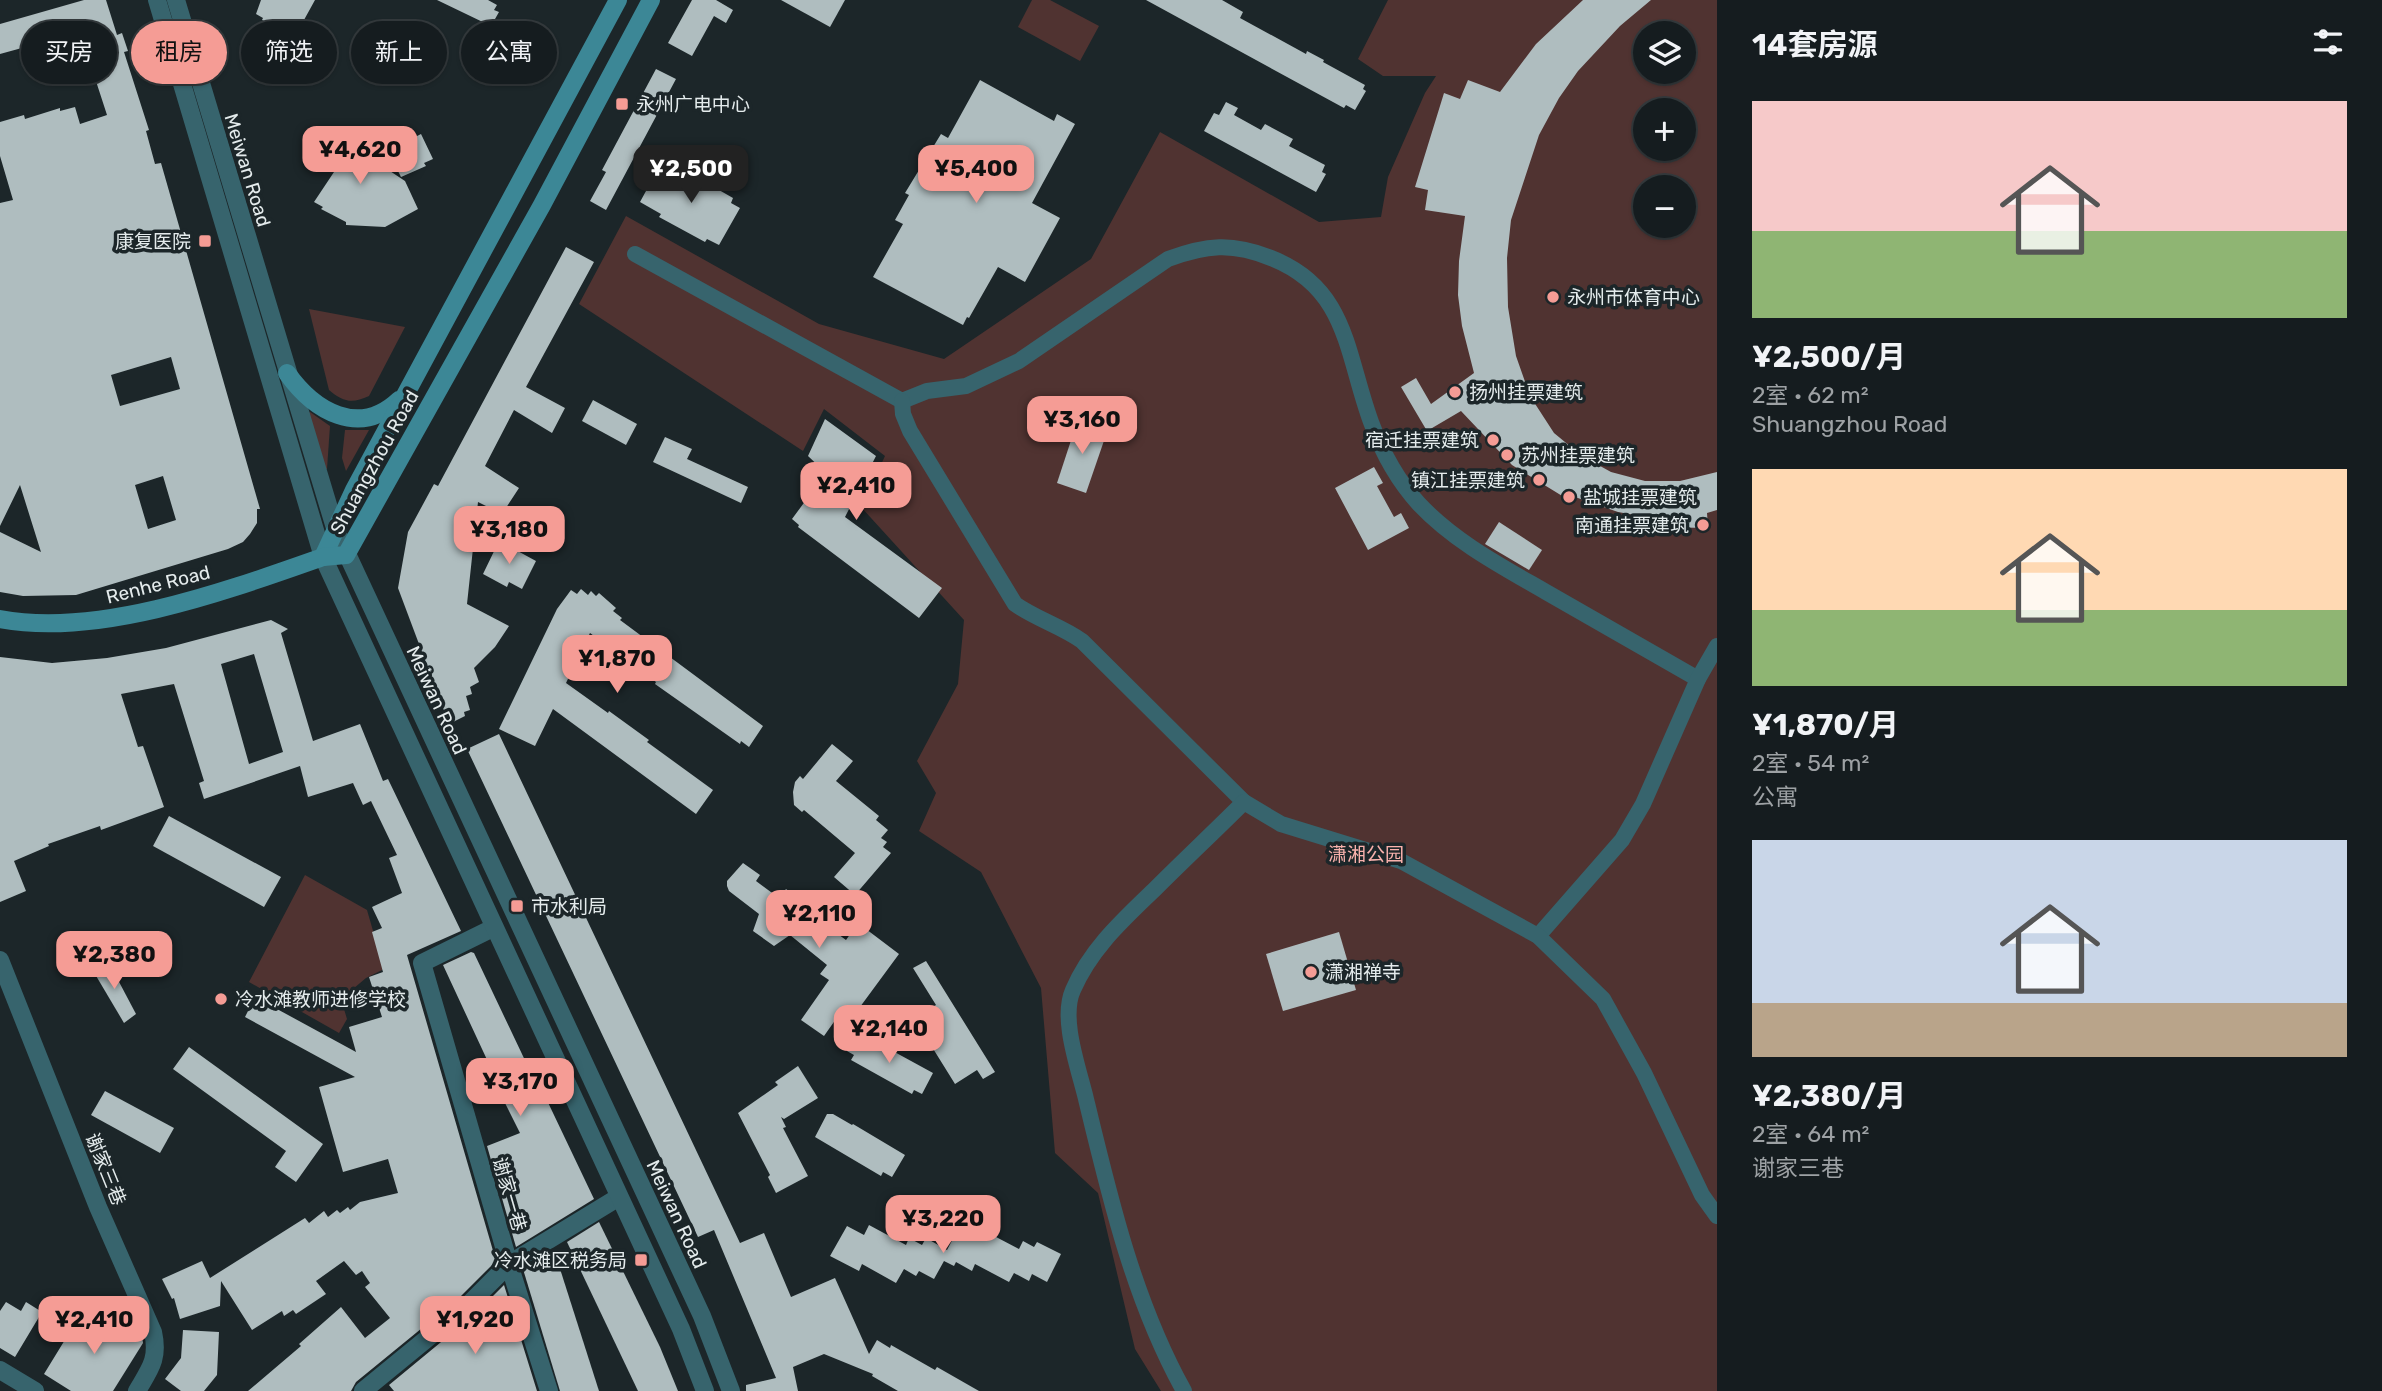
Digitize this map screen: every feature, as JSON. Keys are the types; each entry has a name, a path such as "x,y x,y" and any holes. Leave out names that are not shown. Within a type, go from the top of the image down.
{"main road":[{"name":"Shuangzhou Road","path":"618,0 335,528 323,557 346,555 651,0"},
{"path":"446,320 470,333"},
{"path":"286,373 307,397 341,417 380,414 407,393"},
{"name":"Renhe Road","path":"0,619 52,625 122,616 197,597 323,557"}],"street":[{"name":"Meiwan Road","path":"158,0 323,557 681,1329 705,1391"},
{"name":"Meiwan Road","path":"176,0 286,373 335,528 702,1316 731,1391"},
{"path":"902,401 927,391 966,386 1019,361 1168,259 1195,250 1223,246 1256,252 1290,265 1316,286 1336,312 1370,421 1383,453 1419,504 1474,550 1698,679"},
{"path":"635,254 902,401"},
{"path":"902,401 903,414 910,431 1015,604 1082,641 1244,802 1281,824 1401,861 1538,936 1603,999 1644,1073 1702,1195 1717,1216"},
{"path":"1538,936 1622,841 1643,804 1698,679 1717,646"},
{"path":"1184,1391 1150,1321 1119,1229 1073,1044 1068,1012 1072,992 1103,940 1244,802"},
{"name":"谢家一巷","path":"493,928 422,964 509,1264 549,1391"},
{"name":"谢家三巷","path":"0,960 98,1207 153,1332 156,1346 154,1361 137,1391"},
{"path":"363,1391 468,1305 509,1264 619,1197"},
{"path":"0,1370 35,1391"}],"green space":[{"path":"1032,0 1050,0 1099,26 1080,61 1018,27"},
{"name":"潇湘公园","path":"1388,0 1717,0 1717,1391 1161,1391 1135,1349 1098,1193 1055,1153 1041,988 981,872 919,831 936,793 917,761 958,684 964,620 861,507 885,456 824,409 803,451 579,304 626,216 819,324 944,359 1091,259 1160,132 1319,222 1381,217 1388,177 1425,93 1436,76 1383,76 1358,59"},
{"path":"309,309 405,327 369,396 348,400 329,390"},
{"path":"310,412 330,426 327,469 307,413"},
{"path":"345,430 369,430 346,471 342,458"},
{"path":"305,875 367,910 384,969 366,978 341,999 347,1019 339,1033 249,982"}],"building":[{"path":"84,0 106,0 113,21 21,21 21,48 0,54 0,24"},
{"path":"261,0 315,0 303,21 264,21 256,14"},
{"path":"437,0 488,0 497,5 494,10 499,12 494,21 481,21"},
{"path":"692,0 716,0 733,10 726,23 714,16 692,56 668,43"},
{"path":"781,0 845,0 830,27"},
{"path":"1146,0 1222,0 1243,12 1240,18 1306,54 1307,51 1324,60 1323,62 1365,85 1363,89 1366,91 1355,110 1346,105 1344,108"},
{"path":"1583,0 1651,0 1620,26 1578,71 1559,98 1539,135 1511,220 1507,258 1508,307 1516,356 1530,396 1554,433 1582,456 1611,472 1645,481 1680,481 1717,472 1717,510 1707,513 1708,528 1656,527 1657,519 1618,512 1575,497 1572,502 1512,465 1461,411 1427,431 1401,387 1416,378 1431,404 1474,373 1462,326 1458,295 1465,216 1425,210 1428,190 1415,187 1444,93 1460,99 1468,80 1500,92 1536,44"},
{"path":"122,33 128,51 124,52 131,74 131,84 134,84 149,130 146,131 155,164 161,163 260,509 257,509 257,523 243,542 228,549 76,595 23,596 0,592 0,532 41,552 20,485 0,526 0,203 13,200 0,156 0,122 24,115 25,119 60,108 60,111 75,107 80,124 107,115 97,84 117,84 117,35","holes":["171,357 180,389 120,406 111,375","163,476 176,520 148,529 135,485"]},
{"path":"656,69 676,79 606,210 590,201 606,172 602,170"},
{"path":"980,80 1054,121 1057,114 1075,124 1032,203 1060,218 1025,282 998,267 963,325 873,277 903,224 895,220 909,195 905,193 941,134 948,138"},
{"path":"1226,102 1238,108 1234,115 1261,130 1265,124 1293,139 1289,146 1325,165 1322,172 1326,174 1316,192 1204,131 1214,113 1219,115"},
{"path":"325,128 405,181 418,209 385,227 346,225 346,222 321,209 323,207 314,202 336,169 318,159 320,156 311,150"},
{"path":"421,134 433,159 424,163 426,166 401,177 388,151"},
{"path":"664,165 681,175 684,170 733,198 731,203 740,208 719,245 707,239 705,242 659,217 661,214 640,202 658,169 661,171"},
{"path":"566,247 594,262 526,387 565,408 552,433 514,410 485,466 519,488 502,514 478,502 467,604 509,626 495,647 474,668 479,682 470,687 472,694 466,696 470,710 464,712 465,716 449,724 398,588 408,532 434,484 438,486"},
{"path":"593,400 637,424 626,445 582,421"},
{"path":"825,419 876,456 845,517 942,588 919,618 798,527 792,519 826,473 808,456"},
{"path":"1078,419 1108,429 1086,493 1057,483"},
{"path":"665,437 692,449 687,459 748,487 741,503 653,462"},
{"path":"1374,467 1383,483 1377,486 1394,517 1401,513 1409,528 1368,550 1335,488"},
{"path":"1499,522 1542,550 1529,570 1485,544"},
{"path":"499,541 536,561 522,589 509,582 507,587 483,574"},
{"path":"581,589 588,595 591,591 596,596 599,593 616,608 613,611 622,618 620,620 763,726 749,747 741,741 740,744 655,684 656,682 590,633 566,683 649,740 647,742 713,790 696,814 553,709 535,746 499,729 557,609 571,590 577,594"},
{"path":"271,620 288,629 281,633 313,741 360,724 383,781 388,779 461,931 407,955 496,1261 460,1297 356,1382 351,1391 248,1391 301,1346 299,1344 341,1307 365,1338 390,1318 365,1287 370,1283 362,1271 356,1275 344,1261 316,1281 326,1294 296,1314 293,1310 284,1316 282,1311 252,1330 221,1281 220,1306 180,1319 174,1298 172,1299 162,1279 202,1261 210,1278 305,1218 309,1223 324,1211 328,1217 337,1210 340,1213 348,1207 350,1210 360,1202 398,1193 388,1159 343,1172 319,1087 355,1077 245,1017 255,997 356,1052 349,1027 382,1017 369,977 383,972 372,932 382,928 372,907 402,893 389,858 397,855 371,801 363,805 353,783 308,797 300,766 204,799 199,783 204,781 174,684 121,694 138,747 143,746 164,807 101,830 100,826 48,844 49,846 14,861 26,891 0,902 0,657 52,663 107,658 166,648","holes":["254,654 283,752 249,764 221,664"]},
{"path":"499,734 740,1243 764,1233 791,1297 835,1278 869,1354 877,1340 935,1370 937,1367 979,1391 898,1391 872,1376 873,1374 824,1354 793,1367 798,1391 746,1391 746,1385 776,1378 714,1230 698,1237 467,749"},
{"path":"832,744 853,761 836,781 879,816 876,820 888,830 881,838 887,842 883,847 891,853 855,895 834,877 855,853 804,810 802,812 794,805 795,782 800,776 803,779"},
{"path":"169,816 281,877 264,907 153,846"},
{"path":"743,863 760,875 756,881 779,898 786,889 806,904 798,914 827,936 831,929 846,940 858,923 899,954 846,1026 836,1019 824,1036 801,1020 829,980 820,974 827,965 790,935 774,946 753,931 759,914 729,891 727,886 727,881"},
{"name":"潇湘禅寺","path":"1339,932 1356,990 1283,1011 1266,954"},
{"path":"474,953 531,1073 533,1071 594,1199 516,1247 487,1146 520,1133 496,1085 490,1088 481,1067 489,1064 443,965"},
{"path":"108,961 136,1014 124,1023 92,969"},
{"path":"926,961 995,1072 983,1079 977,1070 955,1084 914,1018 936,1005 913,968"},
{"path":"858,1032 933,1073 922,1094 914,1090 912,1094 851,1060 854,1055 847,1051"},
{"path":"189,1047 323,1144 296,1182 275,1167 286,1151 173,1069"},
{"path":"798,1066 818,1098 784,1119 781,1117 786,1127 783,1128 808,1176 776,1193 768,1177 770,1175 738,1113 778,1085 775,1082"},
{"path":"105,1091 174,1128 160,1153 91,1115"},
{"path":"827,1114 833,1114 853,1124 905,1155 892,1177 883,1172 881,1176 815,1137"},
{"path":"599,1222 660,1347 678,1391 638,1391 567,1242"},
{"path":"869,1225 906,1245 909,1238 922,1245 926,1238 947,1250 958,1229 972,1236 977,1227 1019,1249 1023,1241 1034,1247 1037,1242 1061,1254 1047,1282 1032,1274 1029,1281 1014,1273 1009,1282 975,1264 972,1271 956,1262 954,1266 944,1261 934,1279 919,1271 916,1276 904,1269 896,1283 862,1264 859,1271 830,1256 847,1226 864,1235"},
{"path":"554,1250 599,1391 560,1391 523,1269"},
{"path":"504,1285 537,1391 394,1391 389,1385 475,1314"},
{"path":"6,1302 21,1311 26,1302 42,1312 15,1357 0,1348 0,1311"},
{"path":"82,1312 110,1328 112,1325 118,1329 122,1323 142,1336 143,1343 113,1391 71,1391 44,1374"},
{"path":"183,1330 219,1332 217,1375 204,1391 181,1391 165,1379 181,1358"}],"place":[{"name":"永州广电中心","path":"622,104"},
{"name":"康复医院","path":"205,241"},
{"name":"永州市体育中心","path":"1553,297"},
{"name":"扬州挂票建筑","path":"1455,392"},
{"name":"宿迁挂票建筑","path":"1493,440"},
{"name":"苏州挂票建筑","path":"1507,455"},
{"name":"镇江挂票建筑","path":"1539,480"},
{"name":"盐城挂票建筑","path":"1569,497"},
{"name":"南通挂票建筑","path":"1703,525"},
{"name":"市水利局","path":"517,906"},
{"name":"潇湘禅寺","path":"1311,972"},
{"name":"冷水滩教师进修学校","path":"221,999"},
{"name":"冷水滩区税务局","path":"641,1260"}]}
